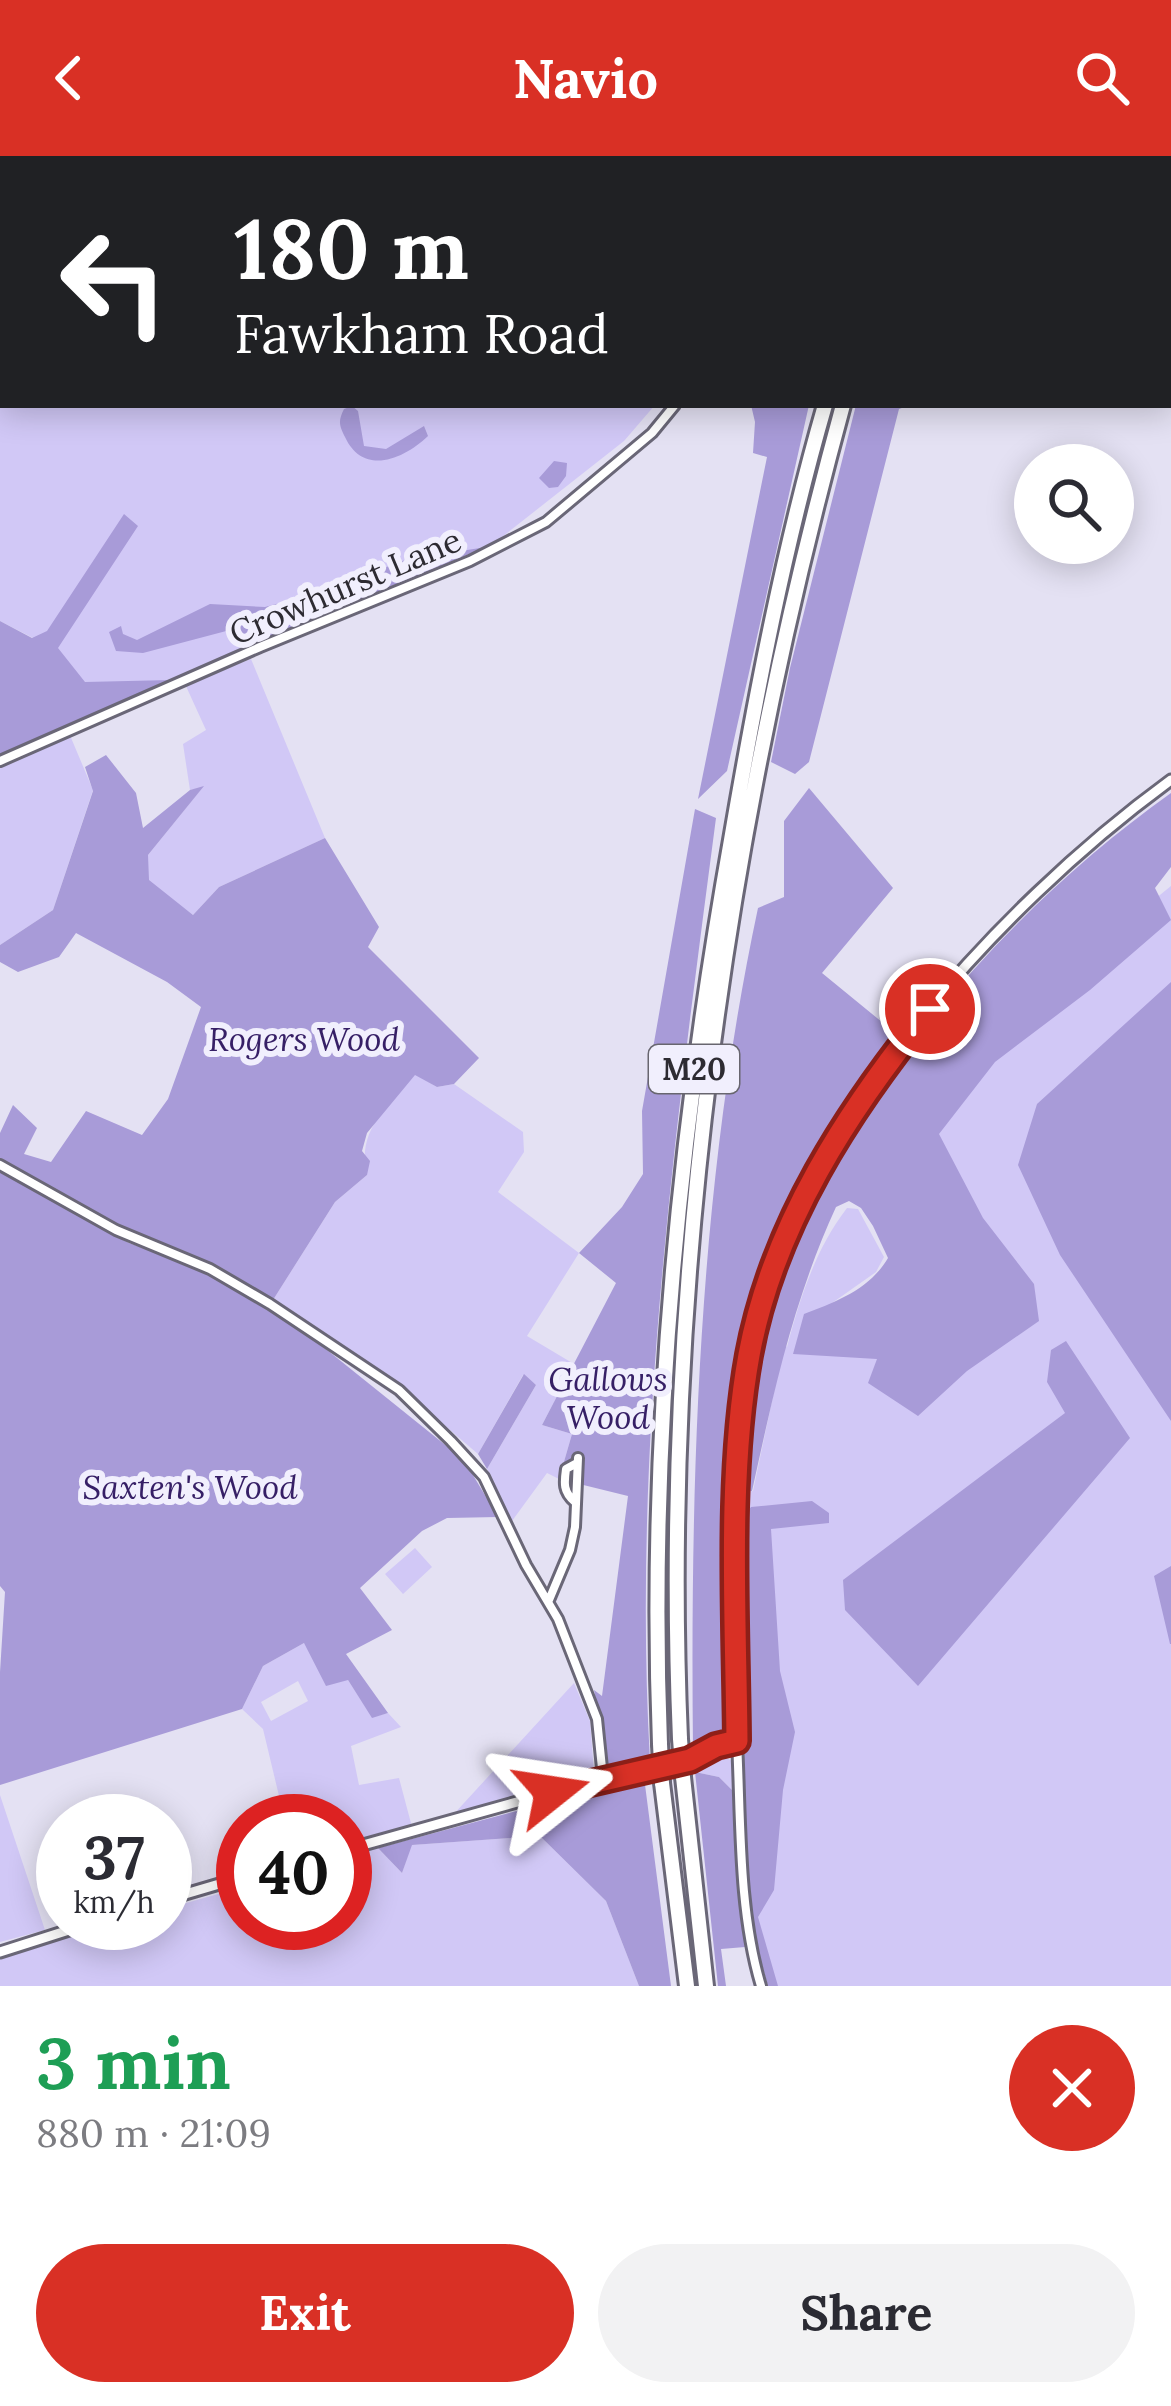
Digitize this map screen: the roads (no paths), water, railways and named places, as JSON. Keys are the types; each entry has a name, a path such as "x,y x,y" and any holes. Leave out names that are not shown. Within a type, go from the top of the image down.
{"highway":[{"name":"M20","path":"687,1986 662,1783 656,1634 657,1475 686,1135 703,999 747,747 823,408"},
{"name":"M20","path":"706,1986 683,1778 675,1630 680,1397 709,1082 760,753 842,408"}],"street":[{"name":"Crowhurst Lane","path":"0,761 470,561 546,522 652,433 673,408"},
{"path":"761,1986 746,1884 737,1741 740,1424 749,1353 774,1265 857,1103 930,1009 1007,920 1121,817 1171,780"},
{"path":"0,1165 116,1230 210,1269 399,1390 484,1478 549,1602 597,1719 604,1778"},
{"path":"549,1602 570,1550 576,1502 567,1496 564,1484 566,1469 578,1460"},
{"path":"538,1584 556,1585"},
{"path":"372,1842 604,1778 690,1760 737,1741"},
{"path":"0,1952 36,1941"}],"park label":[{"name":"Rogers Wood","path":"304,1039"},
{"name":"Gallows Wood","path":"608,1398"},
{"name":"Saxten's Wood","path":"190,1487"}]}
